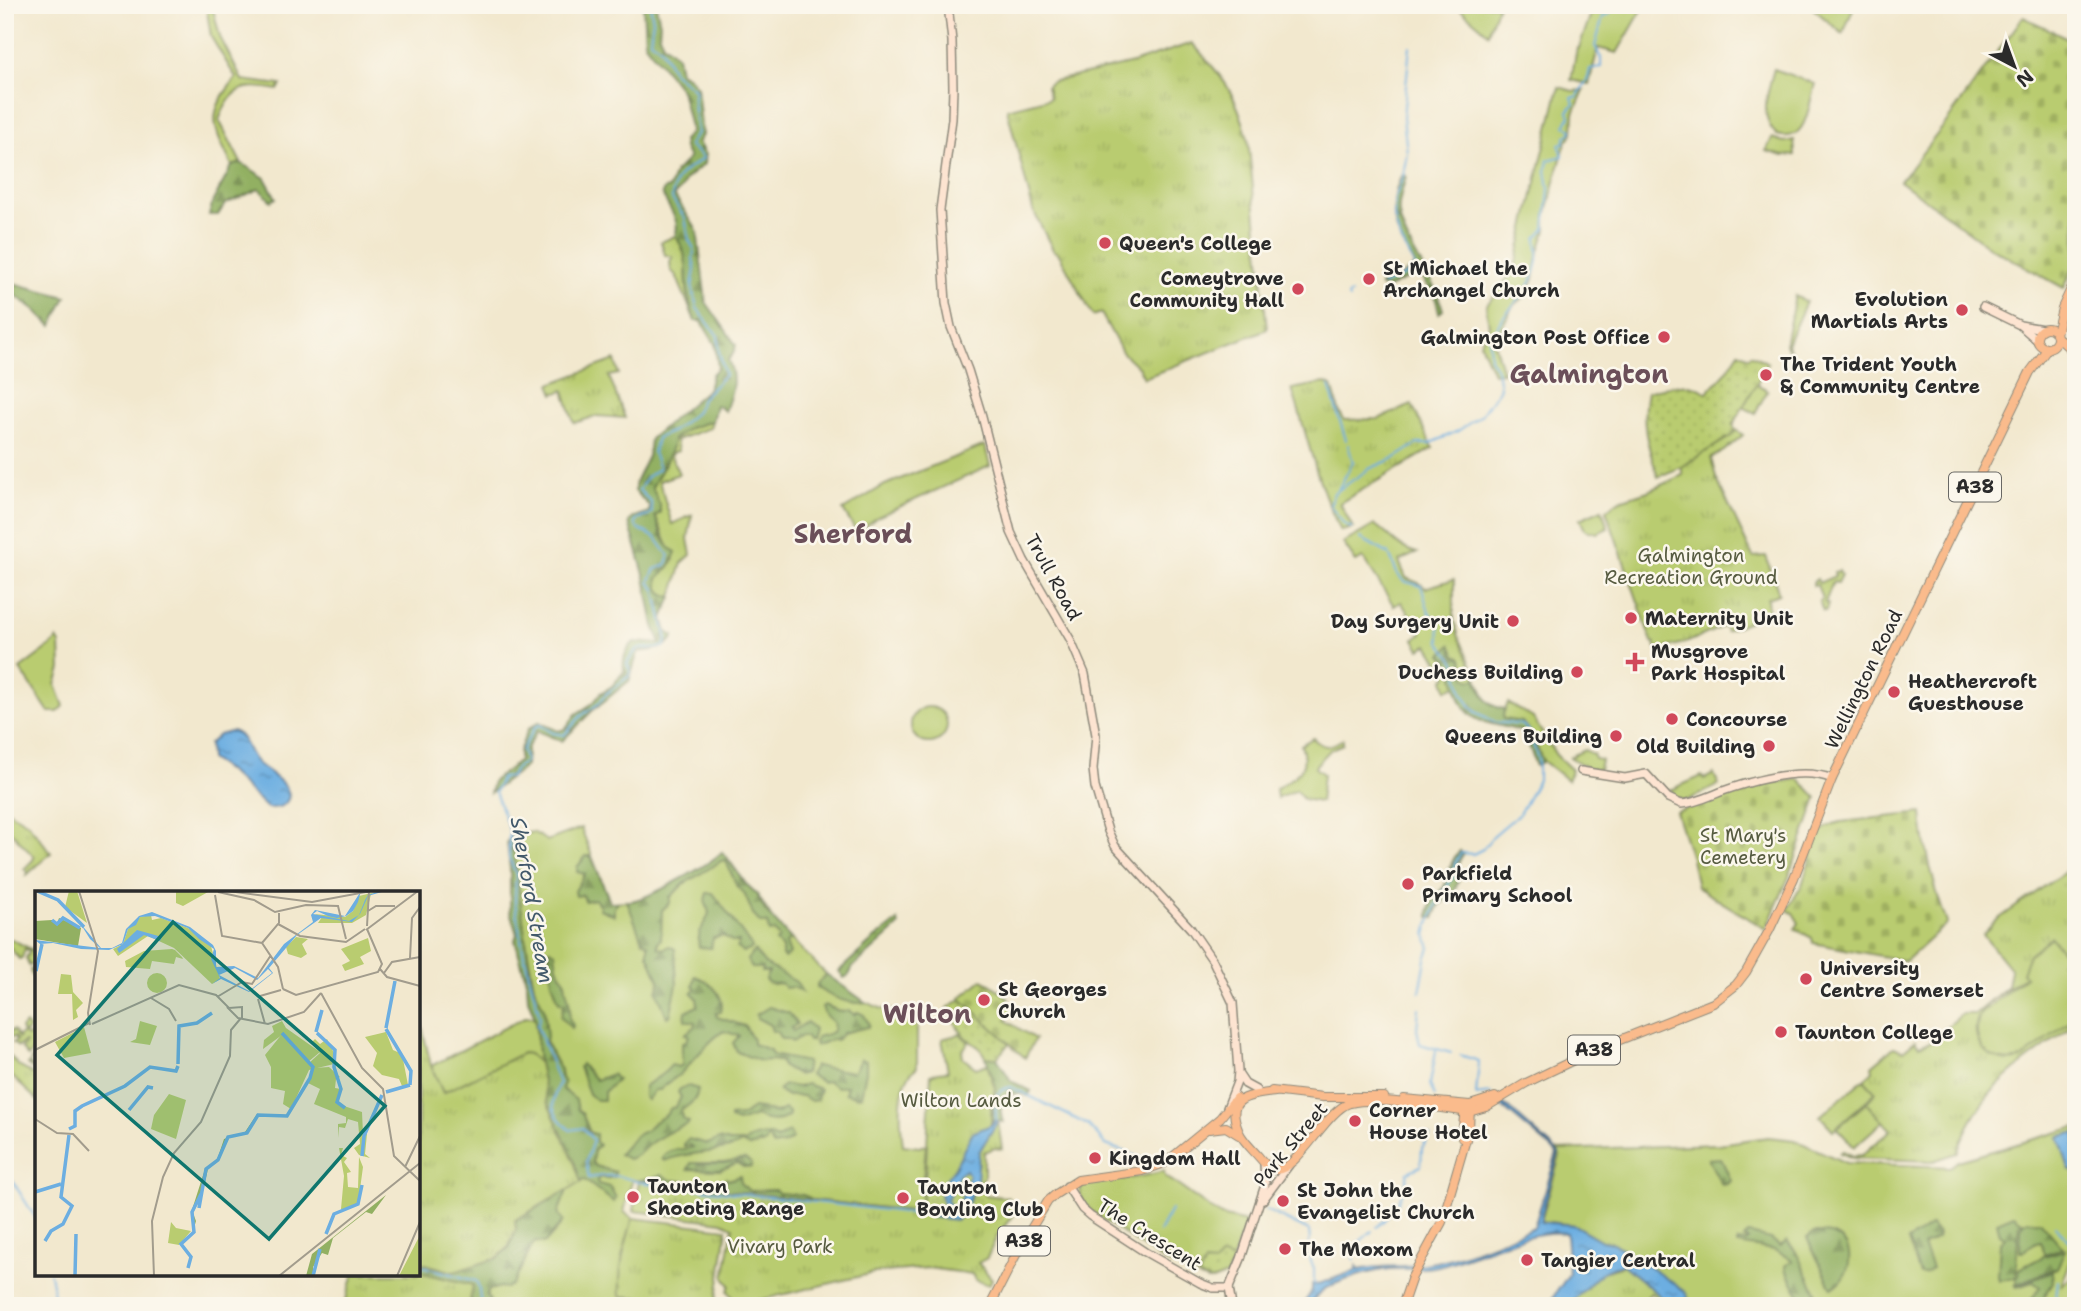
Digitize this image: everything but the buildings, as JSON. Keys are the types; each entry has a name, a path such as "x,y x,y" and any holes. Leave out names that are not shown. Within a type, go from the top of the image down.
{"main road":[{"name":"A38","path":"2030,372 2055,343 2062,308 2076,278"},
{"name":"A38","path":"2030,372 2038,333 2062,308"},
{"path":"2044,328 2056,335 2073,353"},
{"path":"2037,341 2042,347 2073,353"},
{"name":"Wellington Road","path":"1834,775 2030,372"},
{"name":"A38","path":"1467,1108 1486,1107 1526,1083 1597,1049 1695,1011 1722,997 1736,985 1769,931 1797,872 1834,775"},
{"name":"A38","path":"991,1305 1004,1276 1048,1201 1067,1186 1092,1177 1151,1168 1173,1158 1220,1118 1240,1095 1256,1090"},
{"path":"1256,1090 1323,1097 1368,1096 1467,1108 1469,1129 1443,1222 1412,1277 1402,1306"},
{"path":"1241,1136 1234,1119 1236,1105 1248,1097 1275,1092"},
{"path":"1323,1097 1333,1101 1338,1110"},
{"name":"Park Street","path":"1289,1165 1338,1110 1347,1104 1359,1102 1467,1108"},
{"path":"1227,1109 1230,1122 1264,1163 1272,1170 1289,1165"},
{"path":"1206,1129 1226,1127 1241,1136"}],"street":[{"name":"Trull Road","path":"948,5 953,58 952,119 940,210 946,303 951,327 979,406 1011,532 1024,560 1070,639 1085,674 1096,735 1093,769 1095,787 1108,831 1115,846 1202,943 1219,970 1233,1003 1238,1071 1227,1109"},
{"path":"1983,307 2020,325 2037,341"},
{"path":"2020,325 2044,328"},
{"path":"1581,771 1632,779 1646,774 1668,798 1681,804 1770,778 1808,774 1834,775"},
{"path":"1238,1071 1245,1084 1256,1090"},
{"name":"Park Street","path":"1229,1288 1259,1206 1266,1177 1264,1163"},
{"name":"Park Street","path":"1259,1206 1289,1165"},
{"name":"The Crescent","path":"1067,1186 1082,1209 1144,1252 1200,1283 1213,1288 1229,1288"},
{"path":"1229,1288 1232,1306"}],"green space":[{"path":"206,5 212,5 220,37 242,80 281,85 278,90 256,87 241,90 229,100 219,120 241,163 232,166 215,121 220,102 236,78 211,37"},
{"path":"643,5 656,5 660,23 659,35 663,43 677,56 680,72 689,77 697,87 702,135 698,142 705,155 704,164 686,179 674,195 697,230 706,302 736,345 728,360 733,379 731,392 725,411 716,405 712,421 689,428 673,439 668,458 652,487 660,505 660,513 655,516 660,531 668,546 676,552 669,566 658,578 660,591 672,597 663,618 667,632 674,636 671,641 654,650 638,652 629,681 592,711 562,741 537,731 527,748 526,766 490,793 493,781 519,761 519,752 528,729 539,722 558,731 565,729 576,714 612,686 624,671 625,655 634,642 661,644 654,626 645,578 629,522 634,517 649,512 650,507 635,491 635,483 648,456 650,439 708,389 712,374 718,368 715,344 701,321 695,321 692,313 684,254 675,236 677,225 662,193 669,188 675,172 689,158 683,140 691,132 681,90 645,44"},
{"path":"1456,5 1498,5 1488,33 1459,8"},
{"path":"1594,5 1645,5 1617,53 1598,48 1589,84 1571,80 1577,48"},
{"path":"1809,5 1854,5 1854,6 1843,34"},
{"path":"2023,17 2076,42 2076,262 2064,288 1991,248 1900,181"},
{"name":"Queen's College","path":"1192,43 1228,87 1248,139 1267,329 1144,378 1139,368 1122,352 1101,313 1093,316 1059,254 1053,250 1033,210 1007,109 1050,98 1047,86 1051,82 1133,63"},
{"path":"1774,69 1815,84 1805,121 1795,134 1777,135 1768,121 1766,104"},
{"path":"1559,87 1573,91 1584,90 1574,113 1573,133 1566,142 1559,166 1534,279 1528,294 1512,307 1494,343 1503,372 1493,373 1480,343 1489,326 1486,306 1510,275 1517,261"},
{"path":"1772,138 1784,142 1794,140 1795,155 1783,156 1766,151"},
{"path":"241,163 265,178 276,198 271,201 259,189 225,204 218,215 209,215 213,201 232,166"},
{"path":"1401,176 1406,176 1399,205 1402,227 1439,298 1443,310 1439,313 1436,300 1419,273 1388,288 1380,287 1381,283 1399,277 1413,268 1414,263 1397,232 1395,221 1394,200"},
{"path":"675,236 684,254 688,296 695,321 676,275 671,271 670,261 673,257 665,255 661,242"},
{"path":"5,281 66,297 52,326 5,288"},
{"path":"1795,296 1806,302 1787,344 1791,351 1785,345"},
{"path":"1739,352 1749,357 1751,354 1768,363 1733,425 1736,430 1731,436 1681,467 1658,477 1645,425 1647,392 1686,385 1707,393 1727,371"},
{"path":"615,360 619,374 609,376 625,418 597,416 574,423 564,390 554,394 550,384"},
{"path":"1325,383 1332,386 1344,420 1378,419 1412,405 1433,448 1340,503 1353,528 1341,531 1319,479 1292,389"},
{"path":"1756,384 1768,390 1755,413 1743,407"},
{"path":"712,421 710,428 676,440 678,451 671,456 679,474 659,481 672,524 692,515 688,539 691,555 682,563 672,597 662,593 658,586 658,578 674,560 655,515 660,513 652,487 668,457 673,439 689,428"},
{"name":"Galmington Recreation Ground","path":"1736,430 1743,435 1711,458 1716,478 1753,557 1766,556 1779,594 1767,598 1768,613 1726,631 1724,626 1688,642 1657,650 1606,510 1620,500 1683,475 1681,467 1731,436"},
{"path":"985,445 990,466 877,517 862,529 859,536 843,510 885,485"},
{"path":"1602,509 1608,528 1597,533 1585,530 1580,519"},
{"path":"1375,525 1399,545 1417,553 1399,561 1406,578 1425,588 1454,579 1454,620 1487,701 1494,708 1505,709 1508,703 1533,718 1556,755 1572,770 1567,780 1543,761 1536,766 1525,733 1479,720 1466,708 1456,685 1447,690 1444,680 1448,677 1428,645 1420,649 1414,639 1422,634 1401,602 1394,606 1363,558 1356,562 1343,543"},
{"path":"1839,571 1841,575 1837,583 1833,582 1825,603 1828,604 1826,611 1823,611 1819,601 1822,599 1817,585 1813,586 1813,582 1817,579 1819,583 1835,576 1834,572"},
{"path":"57,639 60,644 61,669 56,685 64,706 58,712 49,712 20,669"},
{"path":"1451,645 1456,655 1462,658 1466,677 1471,680 1476,678 1489,703 1505,709 1504,719 1522,722 1543,761 1536,766 1525,733 1481,721 1474,718 1464,707 1451,668 1442,654"},
{"path":"929,707 942,712 947,725 942,738 929,743 916,738 911,725 916,712"},
{"path":"1313,738 1327,746 1343,739 1343,744 1331,749 1316,765 1315,768 1323,774 1320,802 1303,799 1296,790 1277,798 1276,789 1302,767 1304,761 1301,745"},
{"path":"1584,750 1593,754 1595,759 1601,760 1599,769 1589,769 1570,757"},
{"path":"1714,774 1719,785 1686,801 1676,798 1670,789 1702,776 1704,779"},
{"name":"St Mary's Cemetery","path":"1799,779 1817,798 1789,877 1766,929 1697,887 1676,812 1750,786"},
{"path":"5,809 28,823 51,853 27,875 28,872 24,869 34,857 5,825"},
{"path":"1922,813 1931,869 1947,923 1906,961 1813,943 1812,938 1795,929 1799,923 1793,913 1787,910 1802,885 1818,834 1828,826 1841,822"},
{"path":"581,828 610,902 627,901 632,911 670,898 682,885 727,857 746,884 757,894 775,923 828,976 865,1002 883,1009 917,1014 917,1067 906,1083 901,1114 903,1145 926,1145 920,1212 632,1180 624,1212 633,1218 622,1257 716,1306 493,1306 486,1295 489,1290 513,1284 534,1242 545,1243 561,1225 558,1213 567,1190 581,1182 591,1170 596,1134 590,1133 582,1114 562,1089 560,1070 545,1041 544,1009 534,987 512,836 533,832 547,841"},
{"path":"512,836 529,963 534,987 544,1009 547,1037 545,1041 560,1070 564,1083 562,1089 576,1100 590,1133 596,1134 596,1142 599,1145 594,1150 592,1162 595,1166 615,1172 614,1177 600,1177 597,1181 598,1184 610,1187 616,1198 614,1202 583,1179 581,1182 547,1102 539,1063 535,1018 528,999 527,984 515,940 517,934 510,911 507,841"},
{"path":"1460,851 1463,854 1457,865 1459,879 1455,890 1439,906 1434,918 1429,917 1431,904 1444,887 1452,862"},
{"path":"722,852 757,894 765,911 791,939 786,943 790,954 784,958 782,956 782,948 776,942 779,938 774,931 769,932 767,923 760,923 753,914 744,893 737,887 726,861 723,860 682,885 662,910 661,939 658,947 663,949 669,946 675,949 677,985 670,1016 667,1017 657,991 660,982 648,954 648,944 642,940 627,901 661,890"},
{"path":"586,856 591,856 610,902 617,902 614,915 599,909 595,899 585,901 583,895 576,896 575,891 585,874 577,872 577,867"},
{"path":"2076,864 2076,968 2061,962 2067,957 2051,937 2029,954 2022,973 2025,976 1995,997 2008,986 2011,970 1983,935 1993,923"},
{"path":"707,893 713,893 752,947 750,950 743,952 737,948 739,942 733,942 723,936 713,938 711,948 699,947 700,933 709,913 705,900"},
{"path":"898,921 899,926 844,978 839,971"},
{"path":"2051,937 2067,957 2062,961 2076,968 2076,1017 2023,1058 2002,1061 1993,1058 1980,1045 1977,1035 1980,1014 2025,977 2021,973 2029,954"},
{"path":"11,939 35,951 35,968 33,964 29,966 26,958 30,951 25,949 19,959 6,943"},
{"path":"550,949 555,952 556,963 565,980 572,1029 561,1017 564,1003 559,1002 552,982"},
{"path":"754,951 765,964 796,982 802,992 793,987 785,988 781,983 767,982 765,979 769,972 761,972 762,968 752,968 747,960"},
{"path":"826,974 865,1002 847,1001 817,988 817,984"},
{"path":"695,976 706,981 719,994 722,1006 721,1012 716,1013 717,1017 745,1026 753,1044 770,1050 772,1055 807,1062 805,1073 798,1075 783,1067 781,1062 760,1061 737,1052 733,1043 739,1036 724,1031 679,1075 660,1090 655,1090 647,1100 644,1097 644,1086 663,1074 671,1065 682,1065 682,1043 687,1040 689,1035 685,1034 694,1027 695,1022 685,1020 686,1011 698,1006 697,998 692,993 696,988 693,986"},
{"path":"982,980 1009,1000 1012,1009 1006,1020 1035,1039 1025,1058 960,998"},
{"path":"1995,997 1981,1012 1976,1023 1976,1033 1985,1050 2002,1060 2023,1058 2076,1017 2076,1023 2005,1078 1991,1093 1978,1109 1957,1153 1933,1161 1853,1158 1840,1153 1843,1151 1853,1156 1862,1155 1891,1130 1866,1103 1876,1092 1864,1079 1873,1071 1872,1066 1894,1047 1903,1051 1915,1041 1919,1046 1930,1042 1962,1014 1975,1014"},
{"path":"961,999 1009,1043 997,1058 986,1057 958,1028 948,1008"},
{"path":"825,1005 841,1012 849,1010 854,1015 858,1012 864,1015 868,1027 843,1033 837,1040 832,1039 816,1046 814,1043 817,1037 832,1032 834,1026 825,1015 822,1007"},
{"path":"769,1007 789,1013 797,1024 791,1028 793,1031 807,1022 814,1030 811,1041 802,1036 793,1042 781,1039 777,1032 772,1031 770,1025 757,1018 756,1015"},
{"path":"527,1016 535,1018 539,1063 529,1054 523,1053 443,1093 431,1066"},
{"path":"420,1018 431,1066 443,1093 523,1053 529,1054 539,1063 547,1102 581,1182 515,1220 516,1230 508,1248 497,1258 454,1272 420,1263"},
{"path":"25,1024 29,1029 24,1034 27,1037 30,1034 35,1039 35,1052 32,1051 28,1057 21,1048 24,1042 18,1047 13,1043 16,1041 14,1037 9,1038 8,1032 13,1030 19,1039 18,1036 23,1034 21,1029"},
{"name":"Vivary Park","path":"960,1034 969,1042 962,1051 963,1058 976,1068 987,1064 995,1088 991,1123 998,1121 1002,1149 995,1148 984,1152 984,1176 981,1186 986,1195 1009,1198 1016,1211 997,1236 987,1258 978,1263 992,1279 989,1285 975,1280 972,1274 928,1268 874,1273 739,1305 728,1291 730,1285 724,1278 733,1227 722,1222 634,1211 639,1181 920,1212 925,1179 931,1075 948,1071 942,1039"},
{"path":"5,1051 20,1067 35,1075 35,1098 5,1070"},
{"path":"986,1057 997,1058 1011,1081 1031,1091 1028,1096 1015,1094 1005,1098 1001,1108 1003,1122 997,1121 991,1125 995,1088"},
{"path":"861,1059 866,1061 866,1072 861,1096 858,1097 845,1093 847,1086 837,1087 810,1075 815,1066 853,1072"},
{"path":"581,1064 596,1080 612,1074 617,1080 604,1092 604,1100 596,1100 589,1094 579,1067"},
{"path":"1864,1079 1876,1092 1833,1130 1820,1116"},
{"path":"806,1084 820,1089 817,1100 788,1096 778,1090 784,1085 798,1087"},
{"path":"688,1086 698,1089 695,1099 681,1111 682,1118 689,1122 688,1124 660,1137 632,1158 628,1159 619,1154 636,1135 647,1130 671,1108 676,1107 681,1097 678,1092"},
{"path":"1866,1103 1883,1121 1854,1147 1837,1128"},
{"path":"753,1108 777,1113 784,1109 789,1115 777,1121 756,1116 738,1122 730,1119"},
{"path":"2076,1127 2076,1132 2059,1137 2073,1172 2076,1173 2076,1247 2061,1286 2076,1273 2076,1299 2064,1306 1692,1306 1684,1291 1613,1243 1602,1241 1574,1225 1541,1221 1560,1156 1558,1150 1718,1144 1768,1137 1795,1140 1846,1163 1950,1167 1958,1161"},
{"path":"788,1132 792,1139 785,1144 773,1146 769,1138 762,1145 749,1147 743,1144 759,1136 777,1139"},
{"path":"688,1139 708,1144 719,1139 742,1142 729,1148 665,1161 662,1159 667,1152 693,1147 684,1146"},
{"path":"1721,1158 1731,1181 1722,1185 1708,1159"},
{"path":"745,1159 752,1167 743,1167 737,1163 720,1170 688,1169 691,1163 724,1163"},
{"path":"1163,1171 1165,1176 1221,1216 1246,1222 1227,1275 1207,1281 1164,1261 1093,1213 1079,1194 1082,1186"},
{"path":"662,1175 671,1180 719,1185 726,1178 728,1180 740,1176 741,1184 750,1191 775,1190 810,1198 637,1181"},
{"path":"567,1190 558,1213 563,1221 545,1243 534,1242 513,1284 506,1288 489,1290 486,1295 493,1306 469,1306 473,1285 420,1272 420,1263 454,1272 497,1258 509,1248 516,1230 515,1221"},
{"path":"2014,1215 2022,1221 2019,1224 2015,1278 1999,1280 2000,1244 2005,1238 2000,1234 1997,1222"},
{"path":"633,1218 727,1229 716,1304 620,1296 621,1266"},
{"path":"2024,1221 2040,1221 2063,1248 2045,1254 2041,1241 2020,1251 2021,1227"},
{"path":"1931,1225 1938,1234 1937,1238 1923,1246 1932,1268 1925,1274 1920,1274 1908,1241"},
{"path":"1813,1233 1833,1235 1847,1247 1847,1270 1832,1288 1807,1238"},
{"path":"1748,1234 1771,1239 1780,1246 1787,1241 1795,1250 1820,1300 1800,1295 1787,1270 1786,1265 1791,1259 1774,1250 1737,1244 1738,1241 1746,1242 1748,1240 1744,1238"},
{"path":"2065,1250 2057,1268 2016,1284 2019,1269 2044,1256"},
{"path":"1222,1256 1234,1260 1227,1275 1212,1281 1198,1277 1205,1263 1214,1264"},
{"path":"1622,1264 1672,1306 1664,1306 1651,1293 1647,1297 1655,1306 1567,1306 1602,1272"},
{"path":"420,1272 473,1285 469,1306 344,1306 353,1276 420,1276"},
{"path":"2052,1272 2053,1282 2038,1306 2015,1306 2031,1300 2040,1287 2033,1282 2016,1286"}],"water":[{"path":"233,731 244,741 255,761 283,784 289,795 283,805 267,808 229,772 210,759 209,744 219,735"},
{"path":"1503,1103 1559,1153 1542,1222 1574,1225 1602,1241 1613,1243 1685,1291 1692,1306 1672,1306 1622,1264 1602,1272 1567,1306 1547,1306 1569,1274 1566,1233 1552,1233 1520,1239 1438,1266 1390,1269 1358,1276 1325,1289 1309,1305 1302,1306 1312,1291 1312,1284 1316,1285 1355,1271 1357,1266 1359,1270 1416,1265 1453,1258 1534,1227 1557,1153 1500,1105"},
{"path":"994,1120 998,1121 979,1152 977,1182 964,1212 957,1220 929,1217 929,1213 944,1215 941,1186 955,1167 972,1133 991,1125","holes":["966,1170 969,1175 958,1208 953,1208 947,1201 948,1197 960,1173"]},
{"path":"2076,1132 2076,1173 2069,1169 2059,1137"}],"waterway":[{"name":"Sherford Stream","path":"650,5 653,20 650,40 661,48 674,73 695,90 697,133 689,145 703,158 679,177 672,199 685,218 689,240 694,249 692,286 697,308 718,336 725,375 703,397 695,413 673,431 657,438 653,453 659,468 647,477 639,490 651,502 652,512 637,519 637,528 656,538 669,556 665,565 655,569 649,582 655,589 667,640 665,646 636,651 627,664 631,672 629,676 581,716 564,735 553,733 540,725 535,727 522,750 526,761 515,769 511,777 501,778 495,792 509,829 509,858 516,874 517,916 540,1017 537,1026 559,1083 553,1103 554,1109 570,1130 583,1128 593,1140 586,1162 589,1178 614,1176 638,1182 929,1215"},
{"path":"1352,528 1344,524 1330,505 1334,493 1369,469 1397,457 1417,444 1429,444 1458,431 1481,415 1500,388 1497,369 1490,358 1489,338 1525,291 1536,270 1537,238 1545,229 1549,188 1546,171 1548,160 1563,156 1559,144 1564,143 1572,130 1565,126 1570,116 1568,111 1574,104 1572,97 1577,97 1590,69 1601,67 1601,58 1595,46 1603,17 1611,13 1606,9 1608,5"},
{"path":"1383,285 1406,275 1415,267 1399,236 1394,217 1395,198 1403,176 1407,152 1403,117 1410,46"},
{"path":"1349,299 1351,294"},
{"path":"1329,386 1346,440"},
{"path":"1339,488 1353,462 1348,445"},
{"path":"1360,538 1389,554 1403,581 1421,586 1429,612 1439,623 1440,642 1455,662 1463,694 1469,704 1476,712 1495,722 1523,725 1529,732 1538,759 1538,780 1519,814 1493,836 1483,849 1473,854 1461,853 1455,863 1453,877 1438,901 1428,927 1426,935 1430,948 1420,992"},
{"path":"1419,1008 1417,1029 1420,1044 1451,1053"},
{"path":"1435,1096 1430,1084 1436,1051"},
{"path":"1460,1055 1479,1061 1476,1095 1491,1093"},
{"path":"996,1120 998,1095 1011,1087 1088,1125 1106,1145 1143,1159"},
{"path":"1377,1227 1398,1202 1408,1172 1421,1166 1422,1148 1430,1135"},
{"path":"5,1169 35,1217"},
{"path":"1159,1232 1171,1210"},
{"path":"1266,1210 1309,1231 1310,1240 1306,1251 1314,1268 1314,1284"},
{"path":"2055,1226 2076,1247"},
{"path":"1354,1260 1351,1249 1372,1231"},
{"path":"1149,1250 1154,1242"},
{"path":"420,1266 476,1281 483,1306"},
{"path":"50,1276 56,1306"},
{"path":"2055,1306 2058,1281"}],"place":[{"name":"Queen's College","path":"1105,243"},
{"name":"St Michael the Archangel Church","path":"1369,279"},
{"name":"Comeytrowe Community Hall","path":"1298,289"},
{"name":"Evolution Martials Arts","path":"1962,310"},
{"name":"Galmington Post Office","path":"1664,337"},
{"name":"The Trident Youth & Community Centre","path":"1766,375"},
{"name":"Maternity Unit","path":"1631,618"},
{"name":"Day Surgery Unit","path":"1513,621"},
{"name":"Musgrove Park Hospital","path":"1635,662"},
{"name":"Duchess Building","path":"1577,672"},
{"name":"Heathercroft Guesthouse","path":"1894,692"},
{"name":"Concourse","path":"1672,719"},
{"name":"Queens Building","path":"1616,736"},
{"name":"Old Building","path":"1769,746"},
{"name":"Parkfield Primary School","path":"1408,884"},
{"name":"University Centre Somerset","path":"1806,979"},
{"name":"St Georges Church","path":"984,1000"},
{"name":"Taunton College","path":"1781,1032"},
{"name":"Corner House Hotel","path":"1355,1121"},
{"name":"Kingdom Hall","path":"1095,1158"},
{"name":"Taunton Shooting Range","path":"633,1197"},
{"name":"Taunton Bowling Club","path":"903,1198"},
{"name":"St John the Evangelist Church","path":"1283,1201"},
{"name":"The Moxom","path":"1285,1249"},
{"name":"Tangier Central","path":"1527,1260"}],"district":[{"name":"Galmington","path":"1589,374"},
{"name":"Sherford","path":"853,534"},
{"name":"Wilton","path":"927,1014"}],"park label":[{"name":"Wilton Lands","path":"961,1100"}]}
